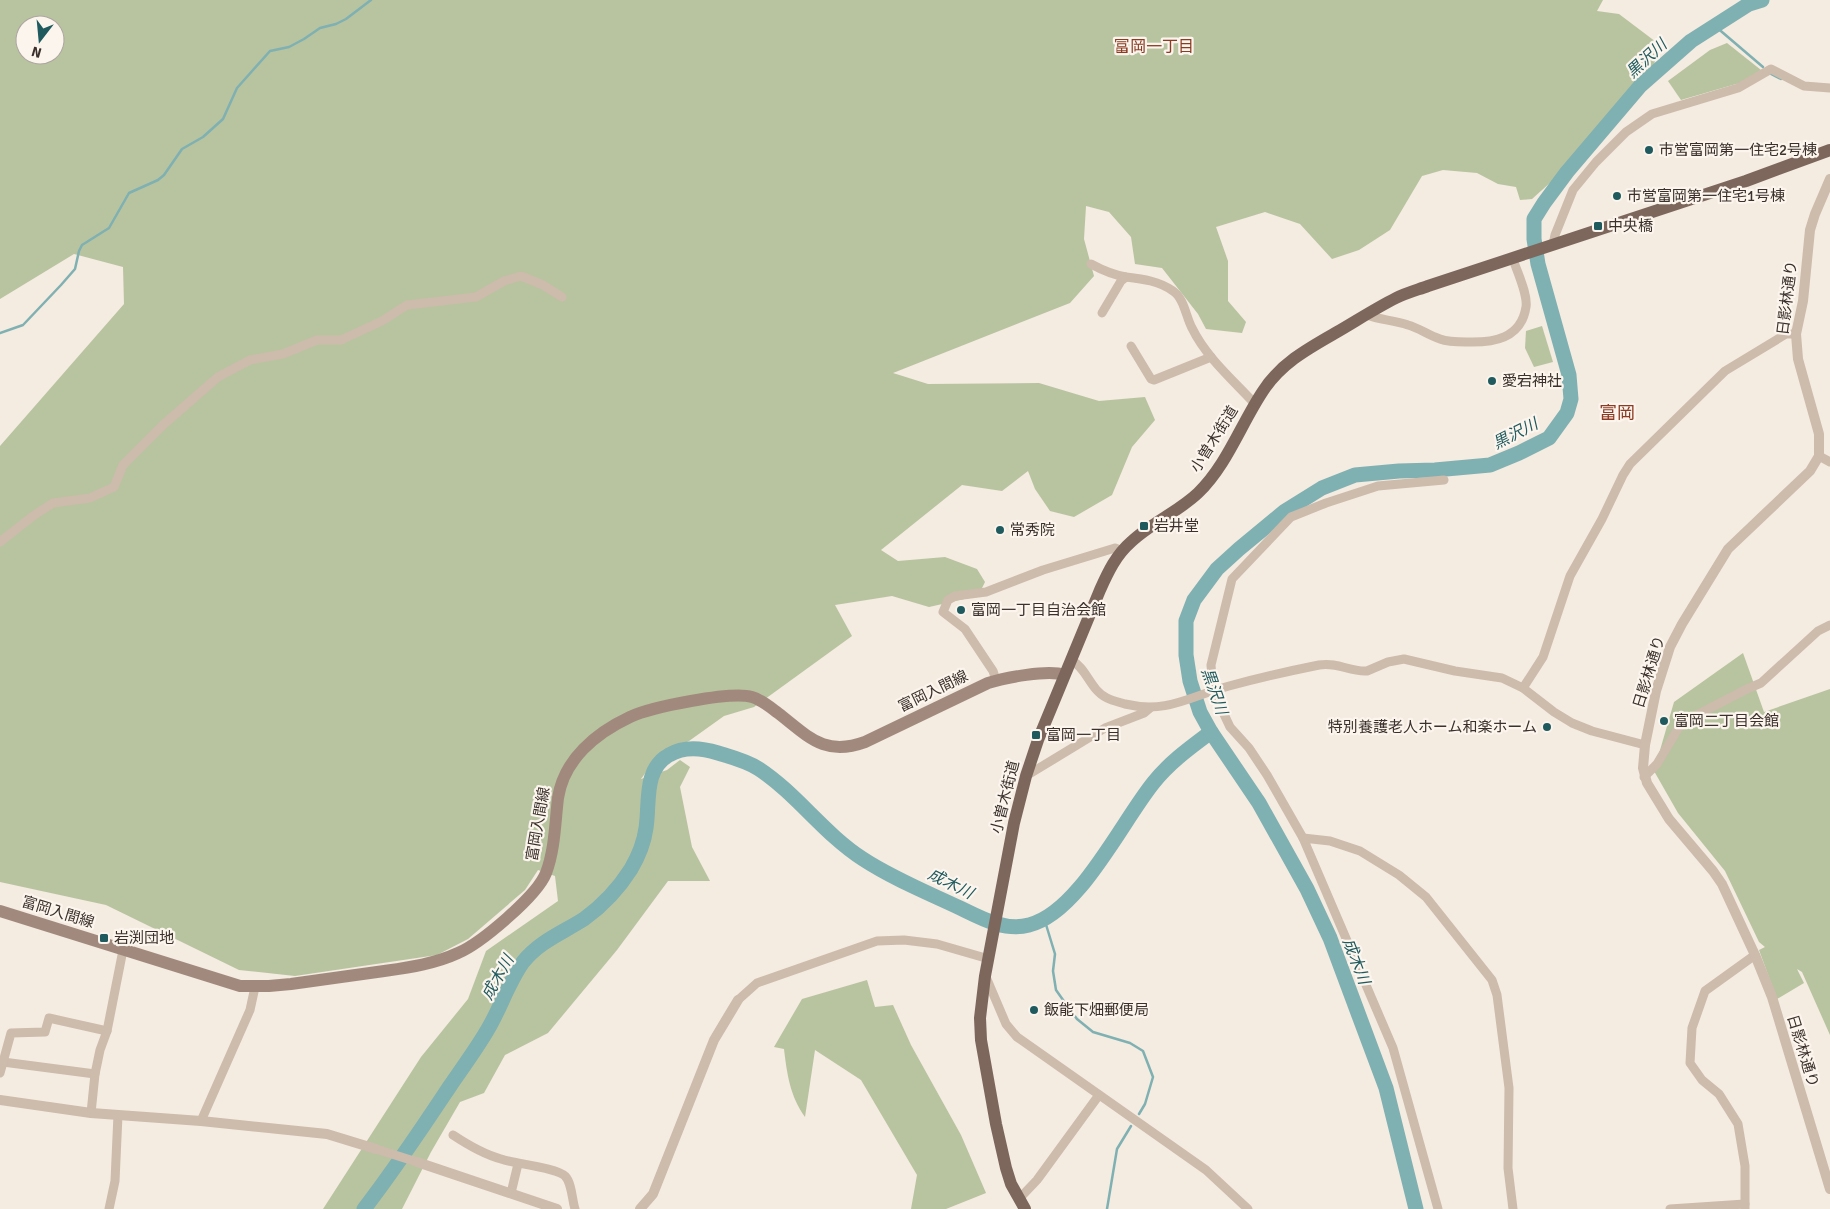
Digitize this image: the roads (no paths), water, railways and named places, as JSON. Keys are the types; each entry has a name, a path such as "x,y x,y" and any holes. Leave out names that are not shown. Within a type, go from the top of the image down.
{"main road":[{"name":"小曽木街道","path":"1022,1204 1006,1168 981,1040 980,1018 989,955 1014,823 1026,776 1064,676 1106,577 1122,551 1137,537 1199,492 1222,460 1255,404 1274,378 1290,362 1397,298 1746,181 1830,150"},
{"name":"富岡入間線","path":"0,911 240,986 255,987 291,984 429,964 460,953 473,944 516,910 542,880 550,861 559,796 567,770 581,751 593,740 629,717 644,711 677,704 744,695 763,702 826,746 850,748 996,680 1049,673 1064,676"}],"street":[{"path":"1551,246 1569,199 1578,184 1596,162 1626,132 1652,114 1738,88 1771,69 1804,86 1830,88"},
{"name":"日影林通り","path":"1830,179 1810,230 1803,301 1796,334 1798,359 1819,434 1819,456 1810,471 1728,549 1713,571 1670,647 1656,691 1643,763 1644,777 1656,800 1669,819 1722,884 1755,955 1772,997 1830,1189"},
{"path":"1367,315 1407,324 1429,335 1449,341 1480,343 1506,337 1520,323 1526,308 1526,298 1518,257"},
{"path":"1091,264 1105,272 1140,278 1163,285 1175,292 1180,298 1193,331 1211,357 1255,404"},
{"path":"0,542 53,503 90,498 114,487 123,465 163,425 218,378 250,360 283,354 317,340 341,340 382,321 407,305 476,297 504,281 521,276 543,285 562,297"},
{"path":"1102,313 1121,281 1126,277"},
{"path":"1523,688 1543,657 1570,576 1630,464 1726,370 1786,334 1796,334"},
{"path":"1131,346 1151,379 1154,380 1211,357"},
{"path":"1819,456 1830,462"},
{"path":"1438,1209 1393,1048 1302,838 1267,775 1249,748 1230,727 1213,691 1211,665 1232,579 1291,518 1326,503 1378,486 1444,480"},
{"path":"996,680 993,671 965,629 943,612 948,600 954,596 986,592 1043,570 1115,548 1122,551"},
{"path":"1644,777 1657,764 1684,721 1761,683 1818,631 1830,625"},
{"path":"1071,660 1076,663 1096,690 1106,698 1138,707 1150,708 1184,701 1213,691 1319,665 1334,664 1353,670 1367,671 1388,662 1404,659 1455,672 1502,678 1523,688 1548,708 1572,723 1592,731 1645,745"},
{"path":"1026,776 1106,728 1144,713 1150,708"},
{"path":"1302,838 1330,841 1360,851 1399,875 1426,897 1492,980 1497,995 1509,1088 1508,1168 1513,1209"},
{"path":"640,1209 654,1194 714,1040 738,1000 757,983 877,941 904,940 937,944 989,955"},
{"path":"91,1113 95,1074 100,1050 107,1031 123,950"},
{"path":"1670,1209 1745,1207 1745,1166 1738,1124 1719,1094 1702,1080 1690,1063 1692,1028 1705,991 1755,955"},
{"path":"986,976 1002,1017 1010,1031 1206,1170 1248,1209"},
{"path":"201,1121 250,1010 255,987"},
{"path":"0,1073 12,1033 45,1032 49,1018 107,1031"},
{"path":"3,1062 95,1074"},
{"path":"1022,1204 1098,1095"},
{"path":"0,1100 91,1113 201,1121 327,1134 557,1209"},
{"path":"109,1209 115,1181 118,1115"},
{"path":"453,1135 488,1155 564,1175 569,1183 575,1209"},
{"path":"510,1193 518,1164"}],"waterway":[{"path":"0,333 23,325 61,285 75,269 82,245 109,228 129,193 158,180 164,175 182,149 203,137 223,119 237,88 270,51 289,47 320,28 346,19 371,0"},
{"name":"黒沢川","path":"1416,1209 1386,1088 1330,938 1307,889 1259,803 1211,732 1200,712 1190,681 1186,655 1186,621 1194,600 1217,569 1285,511 1322,488 1355,475 1490,465 1549,438 1567,413 1571,399 1569,375 1538,264 1534,239 1534,219 1567,172 1641,85 1691,41 1749,4 1762,0"},
{"path":"1715,26 1763,67"},
{"path":"1771,74 1781,79"},
{"name":"成木川","path":"364,1209 387,1179 479,1043 493,1021 513,978 523,962 544,943 591,914 610,896 631,869 644,839 651,778 661,761 669,755 681,750 699,749 718,753 749,764 773,779 836,838 874,866 983,919 1010,927 1020,927 1047,917 1065,903 1098,864 1154,782 1174,761 1211,732"},
{"path":"1044,918 1055,954 1053,971 1056,990 1068,1007 1077,1019 1093,1032 1130,1043 1143,1051 1153,1077 1145,1104 1139,1114"},
{"path":"1107,1209 1117,1149 1131,1126"}],"place":[{"name":"市営富岡第一住宅2号棟","path":"1649,150"},
{"name":"市営富岡第一住宅1号棟","path":"1617,196"},
{"name":"中央橋","path":"1598,226"},
{"name":"愛宕神社","path":"1492,381"},
{"name":"岩井堂","path":"1144,526"},
{"name":"常秀院","path":"1000,530"},
{"name":"富岡一丁目自治会館","path":"961,610"},
{"name":"富岡二丁目会館","path":"1664,721"},
{"name":"特別養護老人ホーム和楽ホーム","path":"1547,727"},
{"name":"富岡一丁目","path":"1036,735"},
{"name":"岩渕団地","path":"104,938"},
{"name":"飯能下畑郵便局","path":"1034,1010"}],"district":[{"name":"富岡一丁目","path":"1154,46"},
{"name":"富岡","path":"1617,413"}]}
